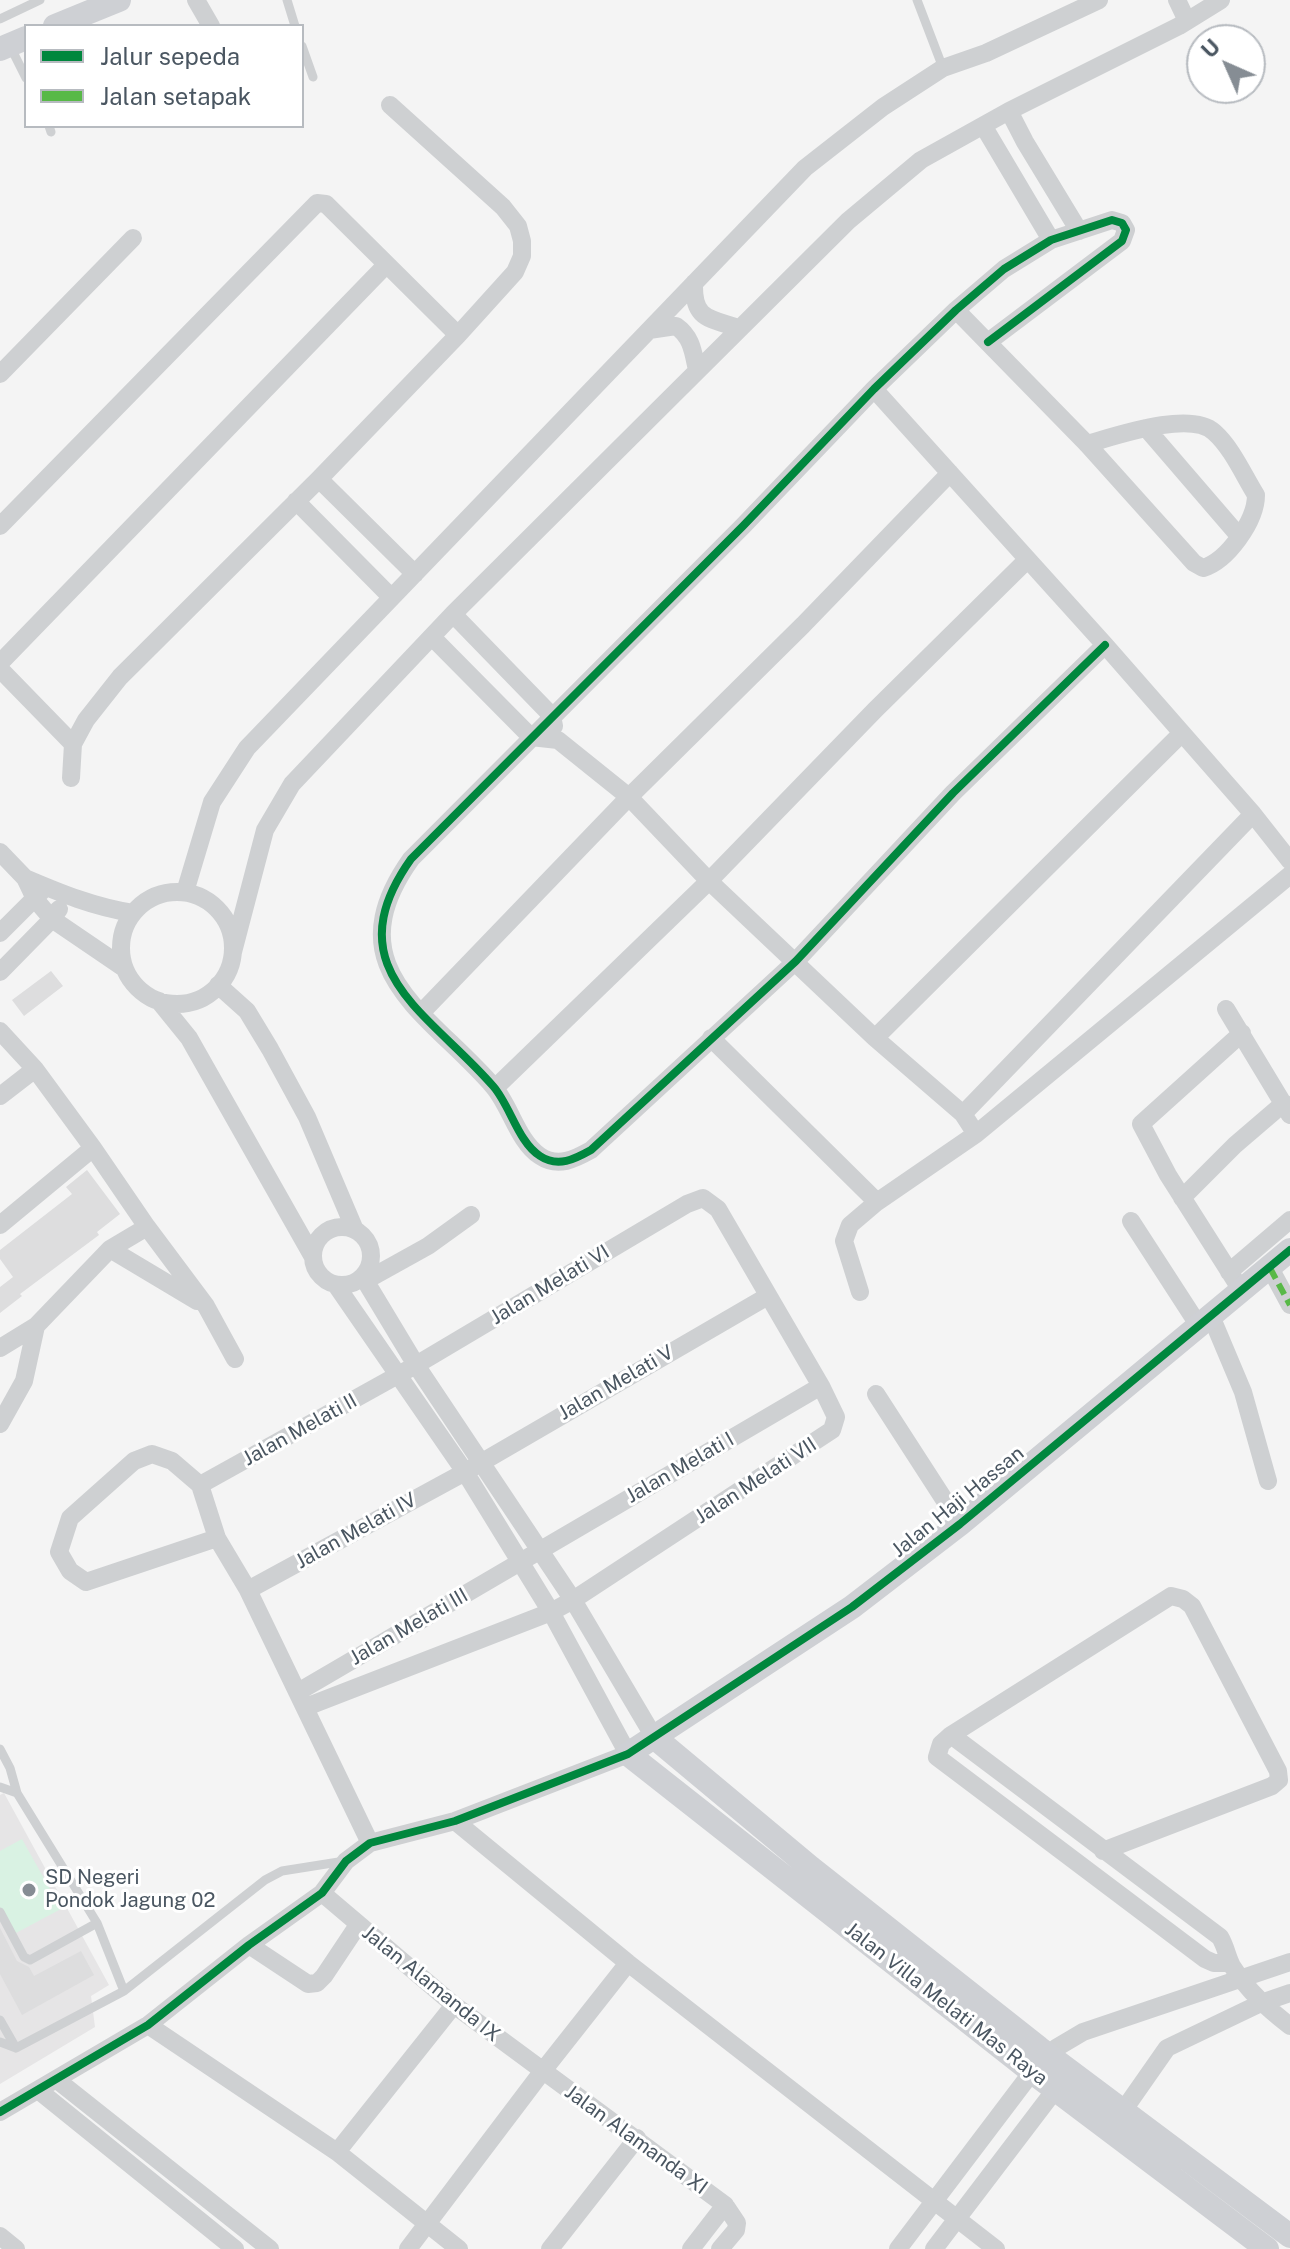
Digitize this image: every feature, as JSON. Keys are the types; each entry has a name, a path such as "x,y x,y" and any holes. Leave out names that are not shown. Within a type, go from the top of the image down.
{"street":[{"path":"60,24 119,0"},
{"path":"196,0 210,24"},
{"path":"185,892 212,802 235,762 265,727 805,168 883,107 943,68 986,53 1099,0"},
{"path":"1177,0 1187,21"},
{"path":"233,952 232,935 226,919 215,906 185,892 162,893 142,903 133,913 121,937 120,950 124,968 133,984 145,995 175,1004 206,996 225,976 233,952 265,830 301,773 453,614 738,328 848,221 921,160 1009,111 1187,21 1221,0"},
{"path":"71,778 73,744 86,720 120,677 319,479 515,272 522,256 518,226 503,207 390,105"},
{"path":"1009,111 1079,231"},
{"path":"984,127 1051,240"},
{"path":"0,526 317,203 326,204 458,335"},
{"path":"988,342 1126,235 1122,223 1112,220 1051,240 1004,269 956,310 874,389 743,526 411,859 395,882 382,924 385,963 397,986 495,1088 514,1124 539,1156 554,1163 573,1160 591,1150 796,961 953,793 1105,645"},
{"path":"0,374 133,238"},
{"path":"73,744 0,666 386,265"},
{"path":"694,283 694,302 699,311 708,318 738,328"},
{"path":"956,310 1087,444 1194,563 1203,568 1220,559 1239,536 1252,513 1256,495 1226,445 1202,424 1146,428 1087,444"},
{"path":"649,330 676,326 685,331 692,343 697,370"},
{"path":"874,389 1105,645 1253,814 1290,861"},
{"path":"1146,428 1239,536"},
{"path":"421,1013 629,797 803,625 950,473"},
{"path":"319,479 415,574"},
{"path":"296,501 391,597"},
{"path":"495,1088 709,881 875,710 1027,560"},
{"path":"453,614 552,716 558,740"},
{"path":"432,637 531,737 558,740 629,797 709,881 875,1038 963,1114 976,1134"},
{"path":"875,1038 1181,734"},
{"path":"963,1114 1253,814"},
{"path":"0,852 41,893 52,919 124,968"},
{"path":"860,1292 844,1241 850,1225 877,1202 976,1134 1290,875"},
{"path":"41,893 67,896 133,913"},
{"path":"0,933 41,893"},
{"path":"0,972 52,919 67,896"},
{"path":"218,985 247,1011 270,1049 307,1117 355,1230"},
{"path":"159,1001 189,1038 313,1257 319,1275 336,1285 399,1374 539,1551 573,1600 654,1737"},
{"path":"1182,1198 1235,1145 1287,1109 1226,1009"},
{"path":"0,1031 35,1069 93,1148 206,1306 235,1359"},
{"path":"1242,1033 1141,1124 1141,1128 1235,1281 1290,1220"},
{"path":"711,1038 877,1202"},
{"path":"0,1071 6,1091 35,1069"},
{"path":"0,1225 93,1148"},
{"name":"Jalan Melati VII","path":"551,1612 832,1430 836,1417 821,1386 718,1209 703,1198"},
{"name":"Jalan Melati VI","path":"399,1374 673,1212 703,1198"},
{"path":"336,1285 355,1283 428,1246 471,1215"},
{"path":"1131,1221 1205,1321 1243,1392 1268,1481"},
{"path":"0,1348 36,1326 110,1249 147,1227"},
{"path":"313,1257 319,1238 326,1231 336,1227 355,1230 363,1235 371,1251 364,1279"},
{"path":"110,1249 206,1306"},
{"name":"Jalan Haji Hassan","path":"628,1754 852,1607 960,1524 1205,1321 1235,1281 1270,1268 1290,1250"},
{"path":"1270,1268 1290,1305"},
{"path":"0,2112 148,2025 249,1945 322,1893 346,1861 370,1843 455,1821 628,1754 551,1612 520,1562 473,1466 364,1279"},
{"name":"Jalan Melati V","path":"473,1466 768,1296"},
{"path":"0,1424 24,1381 36,1326"},
{"name":"Jalan Melati II","path":"200,1485 399,1374"},
{"name":"Jalan Melati I","path":"520,1562 821,1386"},
{"path":"876,1394 960,1524"},
{"path":"217,1538 86,1582 70,1571 59,1552 70,1518 134,1461 152,1454 172,1461 200,1485 217,1538 248,1590 370,1843"},
{"name":"Jalan Melati IV","path":"248,1590 473,1466"},
{"name":"Jalan Melati III","path":"302,1700 520,1562"},
{"path":"1103,1851 1272,1786 1279,1780 1278,1771 1192,1606 1183,1599 1171,1596 951,1735 941,1744 937,1757 1205,1959 1214,1963 1230,1963"},
{"path":"302,1700 551,1612"},
{"path":"951,1735 1220,1937 1228,1949 1230,1963 1242,1979 1261,2003 1290,2026"},
{"name":"Jalan Villa Melati Mas Raya","path":"654,1737 1040,2064"},
{"name":"Jalan Villa Melati Mas Raya","path":"628,1754 796,1888 1116,2120 1267,2249"},
{"path":"455,1821 628,1963 996,2249"},
{"path":"796,1888 811,1868"},
{"name":"Jalan Alamanda IX","path":"322,1893 454,2005 542,2072"},
{"path":"249,1945 308,1984 317,1983 358,1925"},
{"path":"898,2249 1040,2064 1056,2048 1083,2032 1290,1962"},
{"path":"408,2249 628,1963"},
{"path":"1116,2120 1167,2048 1261,2003 1290,1993"},
{"path":"337,2152 454,2005"},
{"path":"148,2025 337,2152 459,2249"},
{"name":"Jalan Alamanda XI","path":"542,2072 637,2138 725,2205 691,2249"},
{"path":"57,2080 270,2249"},
{"path":"934,2249 1064,2080"},
{"path":"38,2090 235,2249"},
{"name":"Jalan Villa Melati Mas Raya","path":"1116,2120 1290,2236"},
{"path":"550,2249 637,2138"},
{"path":"720,2249 736,2230 737,2223 725,2205"},
{"path":"0,2236 16,2249"}],"lane":[{"path":"0,19 40,0"},
{"path":"287,0 294,24"},
{"path":"917,0 943,68"},
{"path":"12,44 24,73"},
{"path":"304,52 313,77"},
{"path":"0,1749 10,1768 17,1793 97,1923 124,1991"},
{"path":"0,1787 17,1793"},
{"path":"0,2042 16,2048 124,1991 265,1880 282,1871 346,1861"},
{"path":"0,1912 24,1957 30,1960 97,1923"},
{"path":"0,2020 16,2048"}],"shaded area":[{"name":"SD Negeri Pondok Jagung 02","path":"4,1793 109,1985 91,1996 95,2027 0,2084 0,1795"}],"green space":[{"path":"22,1839 61,1909 14,1934 0,1909 0,1851"}],"building":[{"path":"51,971 63,986 24,1016 12,1000"},
{"path":"87,1170 120,1214 97,1232 99,1235 20,1294 22,1296 0,1313 0,1287 13,1277 0,1259 0,1250 72,1194 66,1187"},
{"path":"0,1928 17,1961 29,1967 34,1976 81,1951 94,1975 22,2015 0,1974"}],"marked path":[{"path":"1270,1268 1290,1305"}],"cycle path":[{"path":"988,342 1122,241 1126,230 1122,223 1112,220 1051,240 1004,269 956,310 874,389 743,526 411,859 390,897 382,930 386,960 399,986 418,1011 493,1086 532,1150 547,1160 560,1162 579,1156 591,1150 796,961 953,793 1105,645"},
{"path":"0,2112 148,2025 249,1945 322,1893 346,1861 370,1843 455,1821 628,1754 852,1607 960,1524 1290,1250"}],"place":[{"name":"SD Negeri Pondok Jagung 02","path":"29,1890"}]}
